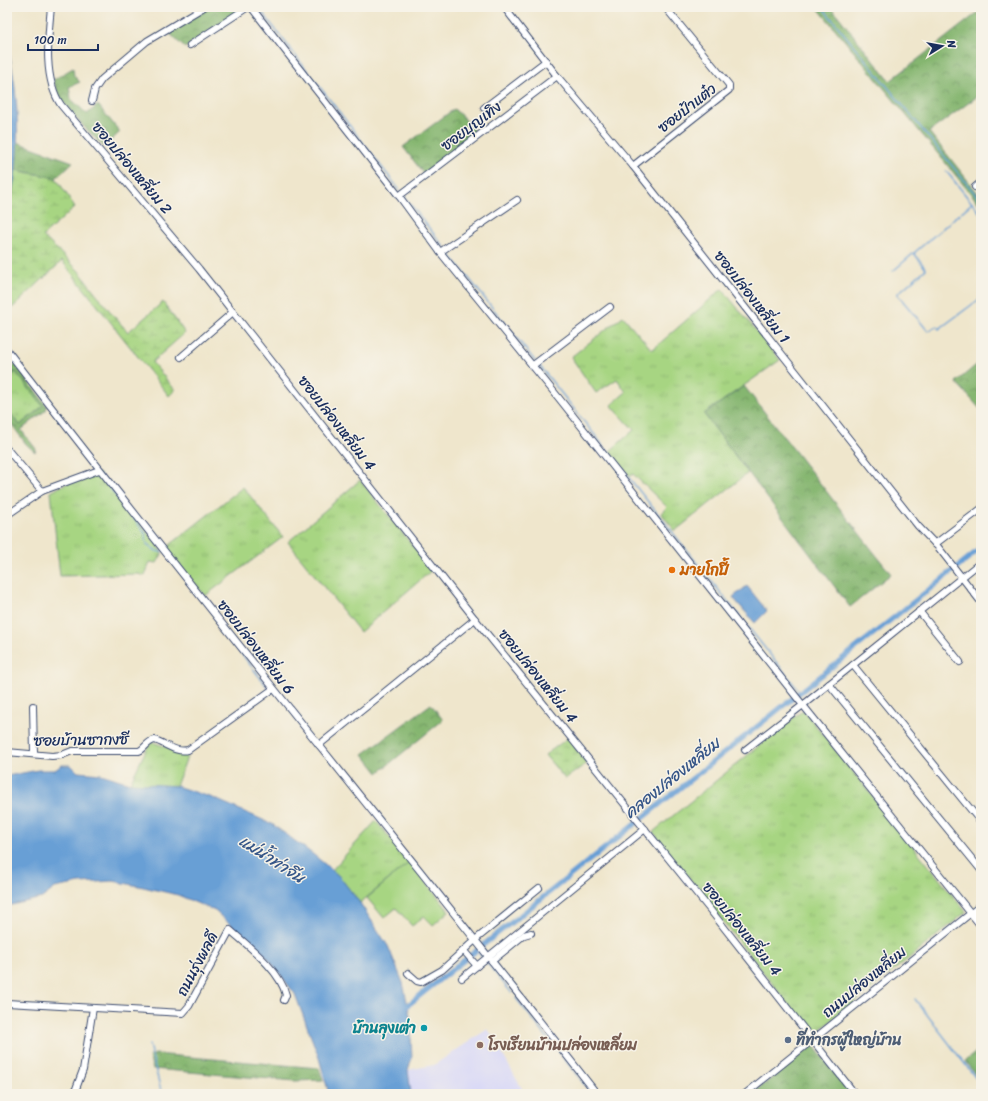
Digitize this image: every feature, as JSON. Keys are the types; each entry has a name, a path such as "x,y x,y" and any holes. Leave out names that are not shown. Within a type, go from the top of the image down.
{"street":[{"name":"ซอยปล่องเหลี่ยม 2","path":"51,7 48,48 50,78 55,96 199,269 245,327"},
{"path":"92,101 95,89 102,79 147,41 204,7"},
{"path":"190,45 248,7"},
{"path":"251,7 399,196 440,252 535,364 558,397 803,706 981,926"},
{"name":"ซอยปล่องเหลี่ยม 1","path":"504,7 918,526 935,544 981,602"},
{"name":"ซอยป้าแต๋ว","path":"632,166 730,90 729,85 665,7"},
{"path":"484,108 546,61"},
{"name":"ซอยบุญเทิง","path":"399,196 558,76"},
{"path":"975,187 981,182"},
{"path":"440,252 517,200"},
{"path":"535,364 610,308"},
{"path":"181,357 232,312"},
{"name":"ซอยปล่องเหลี่ยม 4","path":"245,327 475,619 814,1040 855,1094"},
{"name":"ซอยปล่องเหลี่ยม 6","path":"7,350 99,470 597,1094"},
{"path":"7,449 42,491"},
{"path":"7,515 42,491 99,470"},
{"path":"935,544 981,509"},
{"path":"745,750 803,706 981,562"},
{"path":"919,611 960,662"},
{"path":"319,745 475,619"},
{"path":"853,665 981,822"},
{"path":"829,684 981,870"},
{"name":"ซอยบ้านซากงซี","path":"7,752 57,756 72,751 139,751 143,749 148,742 155,740 179,751 188,750 273,689"},
{"path":"33,706 34,754"},
{"path":"489,957 645,829"},
{"path":"408,973 422,982 442,970 539,888"},
{"name":"ถนนปล่องเหลี่ยม","path":"745,1094 981,905"},
{"name":"ถนนรุ่งผลดี","path":"7,1003 183,1012 189,1006 230,930 254,952 279,979 286,995 284,1000"},
{"path":"462,978 475,964 524,935 531,933"},
{"path":"465,952 475,964"},
{"path":"74,1094 83,1070 93,1008"}],"shaded area":[{"name":"โรงเรียนบ้านปล่องเหลี่ยม","path":"488,1029 525,1094 411,1094 408,1070 434,1065"}],"green space":[{"path":"208,7 244,7 185,48 168,32"},
{"path":"817,7 831,7 890,81 981,10 981,88 978,96 929,132 981,197 981,206"},
{"path":"73,68 74,76 80,82 69,87 71,99 87,114 98,105 120,132 104,147 74,116 62,99 53,80"},
{"path":"454,109 467,121 476,134 424,174 403,147"},
{"path":"17,142 73,162 56,178 16,170"},
{"path":"16,170 56,178 75,207 43,236 78,270 128,332 163,302 185,333 152,362 175,390 169,396 62,261 7,313 7,209 12,195"},
{"path":"722,289 780,360 704,414 748,473 675,531 661,513 667,507 633,474 630,476 610,451 634,430 611,405 626,392 617,379 596,393 571,357 623,316 652,350"},
{"path":"981,361 981,410 956,382"},
{"path":"15,364 47,406 46,410 21,430 36,449 35,452 26,444 7,418 7,410 20,425 43,406 16,372 10,376 7,374 7,370"},
{"path":"16,372 43,406 20,425 7,410 7,374 10,376"},
{"path":"744,386 891,574 850,607 704,414"},
{"path":"99,473 159,546 162,554 157,563 150,562 145,576 138,574 60,576 51,492 65,484"},
{"path":"360,480 432,570 360,632 288,542"},
{"path":"243,487 283,537 205,596 166,548"},
{"path":"431,704 443,720 378,773 363,754"},
{"path":"803,710 966,912 815,1034 811,1033 653,832"},
{"path":"568,738 587,763 565,779 545,755"},
{"path":"152,742 187,757 176,786 130,783 149,744"},
{"path":"376,821 410,862 360,903 339,876 332,870"},
{"path":"410,862 449,911 433,925 424,916 412,926 396,908 384,918 367,898"},
{"path":"813,1045 851,1094 752,1094"},
{"path":"981,1048 981,1082 965,1061"},
{"path":"155,1054 319,1068 323,1080 295,1081 153,1069 149,1057"}],"water":[{"path":"7,44 14,83 18,127 15,171 7,209"},
{"path":"747,586 767,611 755,623 733,597"},
{"name":"แม่น้ำท่าจีน","path":"62,765 71,765 78,772 101,774 130,783 176,786 213,798 272,824 314,855 339,876 360,903 388,946 403,983 410,1016 412,1058 408,1070 411,1094 329,1094 319,1058 295,994 267,957 215,911 178,895 113,881 80,883 55,888 42,898 7,906 7,776 38,770 55,770"}],"waterway":[{"path":"258,7 401,192"},
{"path":"822,7 981,201"},
{"path":"946,171 981,214"},
{"path":"403,195 444,247"},
{"path":"893,271 972,203"},
{"path":"446,250 535,361"},
{"path":"914,253 926,269 897,294 928,331 937,326 939,329 981,298"},
{"path":"538,364 800,692"},
{"path":"100,475 145,533 147,544 156,551 162,552"},
{"name":"คลองปล่องเหลี่ยม","path":"403,1009 981,548"},
{"path":"231,640 269,689"},
{"path":"477,950 482,957"},
{"path":"487,963 511,992"},
{"path":"516,998 592,1094"},
{"path":"915,999 981,1085"},
{"path":"149,1045 162,1094"}],"place":[{"name":"มายโกปี้","path":"672,570"},
{"name":"บ้านลุงเต่า","path":"424,1028"},
{"name":"ที่ทำกรผู้ใหญ่บ้าน","path":"788,1040"},
{"name":"โรงเรียนบ้านปล่องเหลี่ยม","path":"480,1045"}]}
